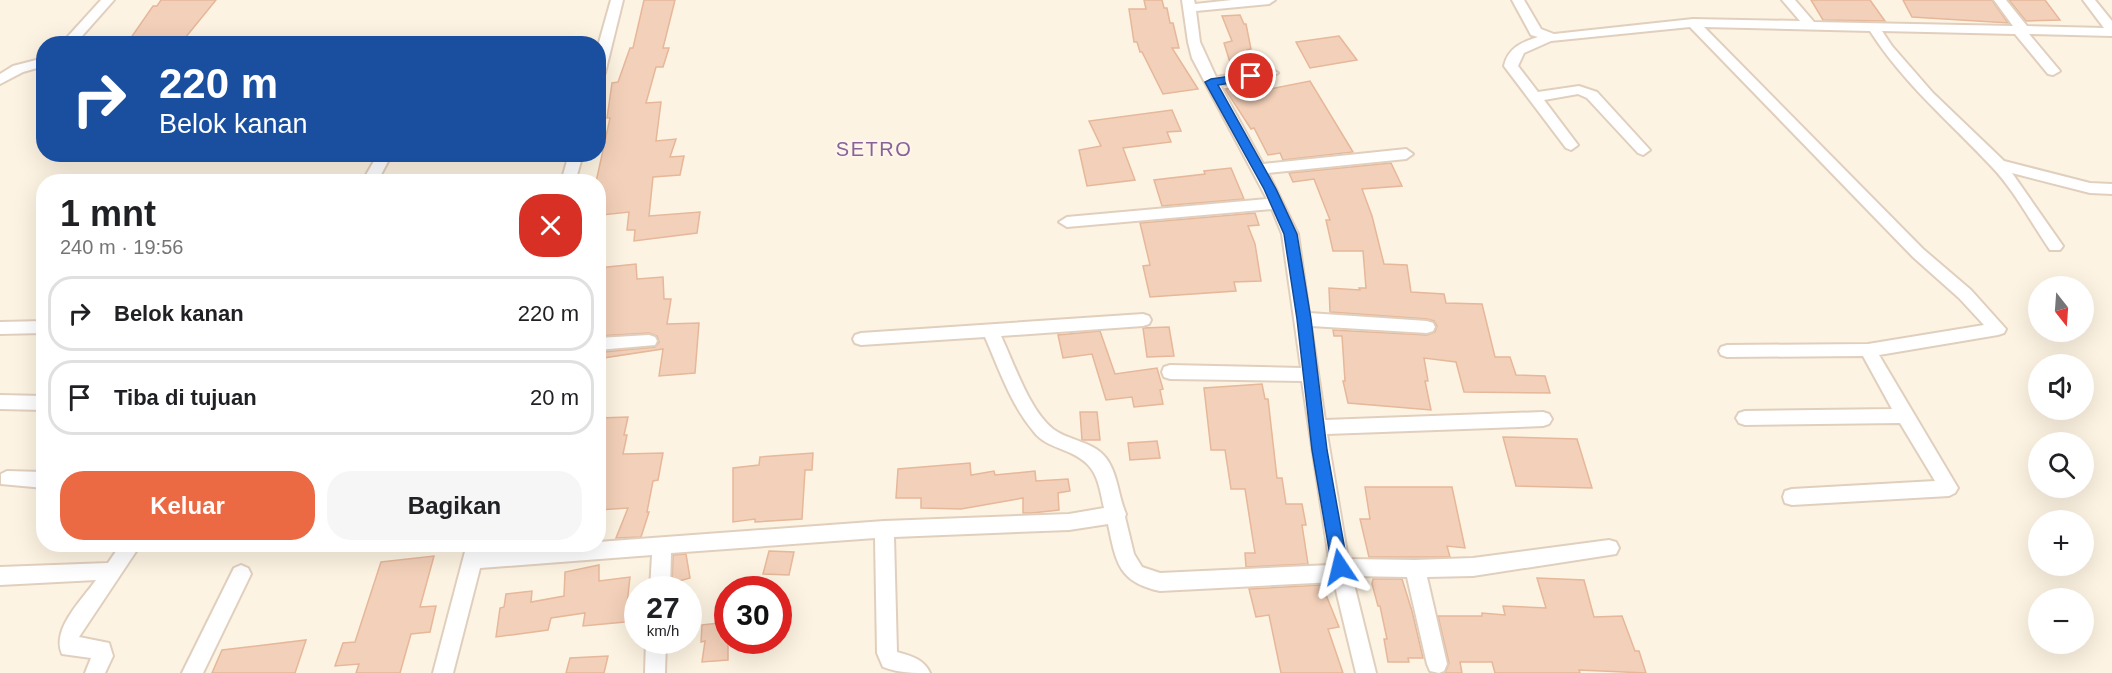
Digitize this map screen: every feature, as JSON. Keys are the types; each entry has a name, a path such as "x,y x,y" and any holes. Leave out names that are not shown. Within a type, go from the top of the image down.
{"street":[{"path":"74,36 108,0"},
{"path":"606,42 617,0"},
{"path":"1269,0 1188,4 1194,42 1211,82 1277,203 1290,234 1304,319 1317,427 1341,570 1366,673"},
{"path":"1518,0 1536,32 1548,38"},
{"path":"1788,0 1809,24"},
{"path":"2000,0 2053,71"},
{"path":"2088,0 2112,29"},
{"path":"1693,24 1911,246 1965,294 1998,330 1868,350 1727,351"},
{"path":"1571,145 1513,69 1511,62 1515,54 1527,46 1548,38 1693,24 2112,29"},
{"path":"1873,26 1887,48 1928,96 1999,165 2055,246"},
{"path":"0,80 18,69 36,64"},
{"path":"1211,82 1271,73"},
{"path":"1535,97 1579,90 1592,95 1643,150"},
{"path":"1259,169 1406,154"},
{"path":"1999,165 2090,188 2112,189"},
{"path":"1067,222 1277,203"},
{"path":"1304,319 1427,327"},
{"path":"861,339 1143,320"},
{"path":"0,328 36,327"},
{"path":"990,329 1028,408 1042,430 1092,455 1102,467 1117,514 1127,562 1135,573 1146,580 1160,582 1341,570 1473,567 1609,548"},
{"path":"606,344 649,341"},
{"path":"1792,497 1949,488 1868,350"},
{"path":"1170,372 1310,375"},
{"path":"0,402 36,403"},
{"path":"1745,418 1905,416"},
{"path":"1317,427 1543,419"},
{"path":"7,479 36,480"},
{"path":"606,548 662,547 884,529 1069,522 1117,514"},
{"path":"884,529 887,653 890,660 909,665 920,673"},
{"path":"661,576 662,547"},
{"path":"95,673 103,656 102,651 69,647 69,635 126,552"},
{"path":"443,673 474,552"},
{"path":"1415,569 1437,664"},
{"path":"0,576 112,571"},
{"path":"192,673 242,574"},
{"path":"655,673 656,654"}],"building":[{"path":"161,0 216,0 187,36 132,36 153,6 157,6"},
{"path":"644,0 675,0 663,48 669,48 663,67 656,67 646,103 661,102 656,141 676,139 670,157 684,156 680,175 653,177 649,216 700,212 697,233 634,241 635,230 627,230 629,212 606,215 606,174 598,174 600,162 606,162 606,136 610,118 607,118 612,83 618,82 630,48 633,48"},
{"path":"1144,0 1162,0 1164,8 1167,8 1179,48 1172,48 1198,89 1163,94 1137,42 1134,42 1129,9 1146,9"},
{"path":"1811,0 1870,0 1885,21 1823,20"},
{"path":"1903,0 1992,0 2008,23 1912,17"},
{"path":"2009,0 2045,0 2060,20 2026,21"},
{"path":"1240,15 1246,24 1251,49 1247,50 1254,69 1233,72 1224,43 1232,41 1222,16"},
{"path":"1339,36 1357,60 1310,68 1296,42"},
{"path":"1258,81 1259,84 1266,83 1270,89 1310,81 1353,152 1283,160 1280,153 1268,155 1254,128 1251,129 1225,89 1237,88 1236,85"},
{"path":"1172,110 1181,131 1167,132 1171,142 1123,148 1135,180 1087,186 1079,150 1101,146 1089,121"},
{"path":"1391,163 1402,186 1362,189 1372,216 1384,264 1407,265 1411,292 1444,294 1446,303 1482,304 1495,357 1510,357 1516,375 1545,376 1550,393 1464,392 1456,362 1424,358 1428,381 1425,381 1431,410 1348,403 1343,381 1345,381 1342,336 1334,336 1333,330 1427,335 1435,332 1437,326 1434,321 1427,319 1330,312 1329,288 1360,290 1359,288 1366,288 1363,251 1333,251 1326,220 1330,220 1314,179 1293,182 1289,173"},
{"path":"1231,168 1244,199 1162,206 1154,180 1205,174 1204,171"},
{"path":"1255,213 1259,225 1248,226 1255,244 1261,281 1234,282 1236,291 1150,297 1143,266 1150,265 1140,223"},
{"path":"636,264 637,279 663,277 664,299 671,299 667,324 699,323 695,373 659,376 663,349 606,358 606,352 655,347 659,342 657,336 649,333 606,336 606,267"},
{"path":"1169,327 1174,356 1147,357 1143,328"},
{"path":"1100,331 1115,374 1157,368 1163,389 1160,390 1163,404 1134,407 1132,397 1106,400 1092,354 1063,358 1058,335"},
{"path":"1262,384 1265,399 1268,399 1277,478 1282,478 1286,504 1302,504 1306,525 1302,525 1308,564 1246,567 1245,553 1255,553 1245,489 1231,489 1225,450 1211,450 1204,388"},
{"path":"1080,412 1097,412 1100,440 1082,440"},
{"path":"628,417 623,454 663,453 658,480 653,481 647,512 649,512 641,537 616,538 628,508 606,509 606,418"},
{"path":"1503,437 1577,439 1592,488 1516,486"},
{"path":"1157,441 1160,458 1130,460 1128,443"},
{"path":"813,453 812,470 805,470 802,519 755,522 755,519 733,522 733,468 759,465 760,457"},
{"path":"970,463 971,475 994,471 995,475 1035,471 1036,481 1068,479 1070,491 1058,493 1059,510 1032,513 1023,513 1023,498 961,509 921,508 921,498 896,498 898,469"},
{"path":"1365,487 1452,487 1465,548 1447,546 1450,557 1369,557 1360,519 1370,519"},
{"path":"769,551 794,552 789,575 763,574"},
{"path":"686,554 690,576 672,576 673,555"},
{"path":"434,556 420,607 436,606 430,632 411,634 400,673 356,673 359,664 335,666 343,643 355,642 381,562"},
{"path":"599,565 599,581 624,578 624,622 583,626 585,613 551,618 548,630 496,637 500,608 504,607 506,594 532,591 531,602 564,596 565,572"},
{"path":"1537,578 1584,580 1594,617 1622,616 1635,651 1639,651 1646,673 1579,670 1580,673 1495,673 1492,662 1460,662 1462,673 1445,673 1449,663 1438,616 1482,616 1482,613 1505,615 1503,606 1546,608"},
{"path":"1373,579 1402,579 1423,658 1408,658 1409,662 1388,662 1384,639 1387,639 1380,606 1378,606 1372,584"},
{"path":"1322,585 1339,627 1328,629 1343,673 1281,673 1269,615 1256,617 1249,589"},
{"path":"714,624 714,654 728,654 728,660 702,662 705,641 702,642 702,625"},
{"path":"306,640 295,673 212,673 222,650"},
{"path":"608,656 604,673 566,673 570,658"}],"district":[{"name":"SETRO","path":"874,149"}],"route":[{"path":"1251,76 1211,82 1270,189 1290,234 1304,319 1320,450 1340,567"}]}
